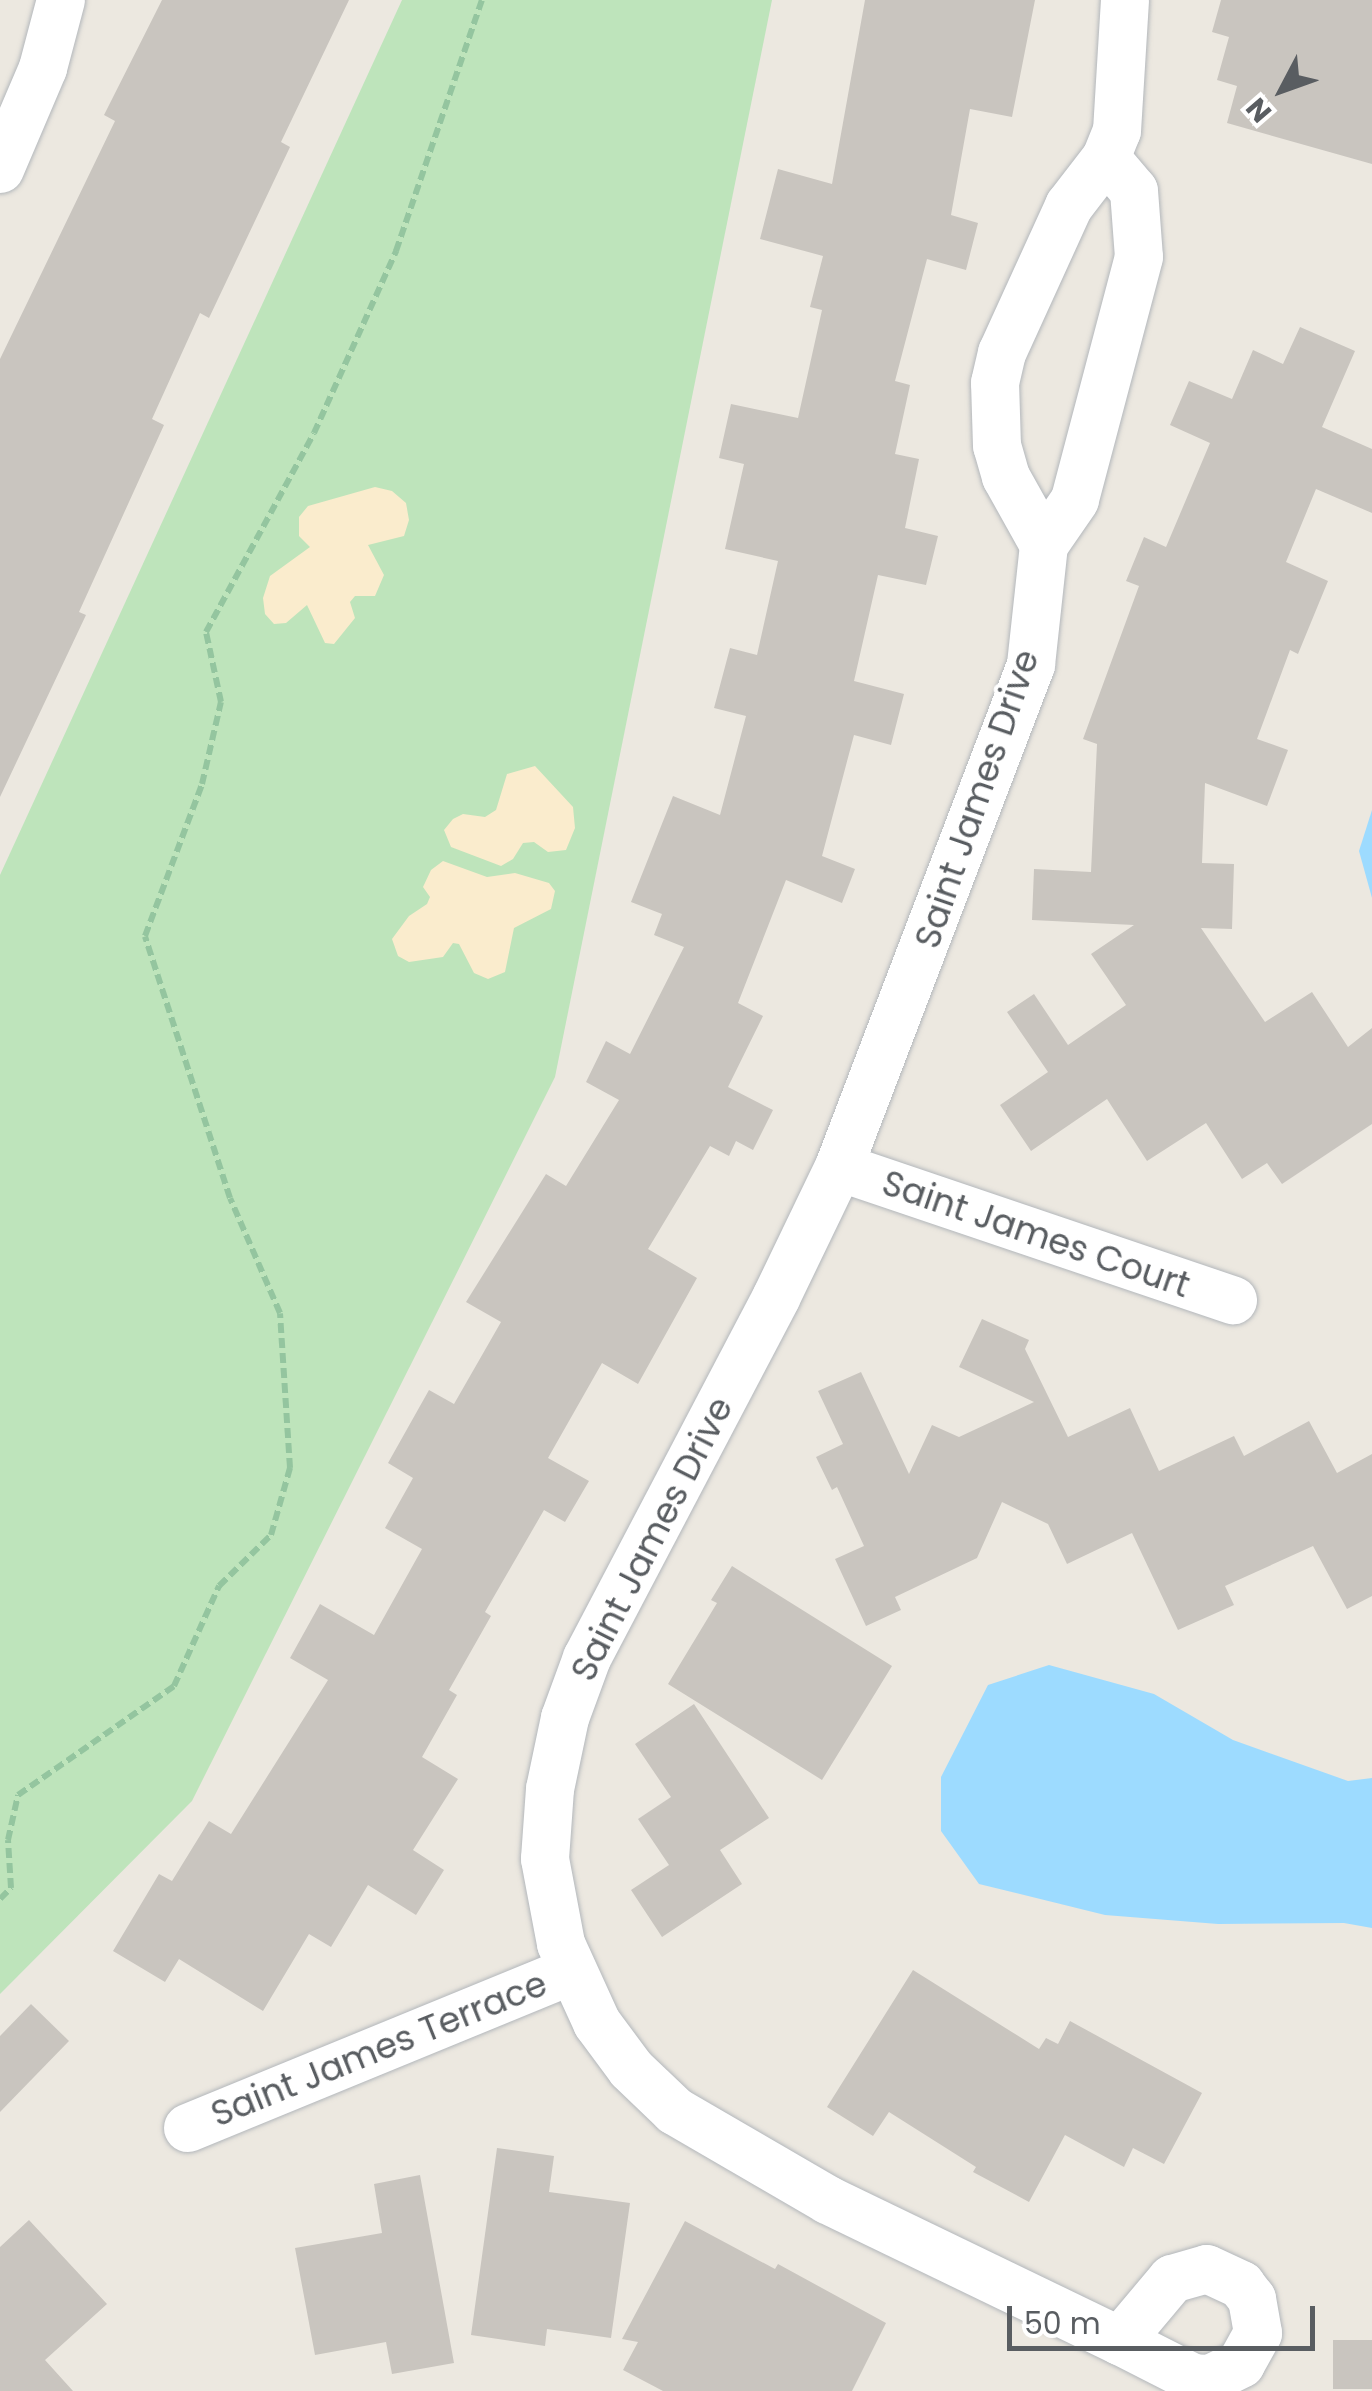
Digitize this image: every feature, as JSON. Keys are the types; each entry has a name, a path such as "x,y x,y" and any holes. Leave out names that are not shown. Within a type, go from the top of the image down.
{"street":[{"path":"0,168 43,68 61,0"},
{"path":"1044,545 1006,477 997,446 995,383 1002,353 1069,206 1106,158 1117,131 1125,0"},
{"name":"Saint James Drive","path":"1106,158 1134,191 1138,258 1075,500 1044,545 1032,665 838,1167 776,1298 587,1658 566,1718 550,1789 545,1859 548,1887 571,1971 608,2038 631,2069 675,2111 828,2200 1120,2341"},
{"name":"Saint James Court","path":"838,1167 1233,1300"},
{"name":"Saint James Terrace","path":"188,2128 571,1971"}],"path":[{"path":"0,1899 11,1888 8,1840 18,1795 174,1686 219,1586 272,1535 290,1468 280,1312 230,1198 145,936 202,784 221,702 206,632 314,434 396,251 482,0"}],"green space":[{"path":"402,0 772,0 555,1077 192,1801 0,1994 0,875"}],"sand":[{"path":"375,487 392,491 406,503 409,520 404,536 368,545 384,575 375,596 355,596 350,602 355,618 334,644 325,643 307,605 286,623 274,624 265,614 263,598 270,576 310,547 299,536 299,517 308,506"},
{"path":"535,766 573,807 575,828 566,850 548,852 534,842 523,843 513,859 501,866 451,847 444,830 453,819 463,814 485,817 496,810 507,774"},
{"path":"443,861 487,877 515,873 549,883 555,891 551,909 514,928 505,972 488,979 474,973 459,944 453,943 443,957 409,962 398,956 392,939 409,916 427,904 430,897 423,887 431,870"}],"water":[{"path":"1372,810 1372,898 1359,851"},
{"path":"1049,1665 1154,1694 1233,1740 1348,1781 1372,1778 1372,1928 1344,1923 1218,1924 1105,1915 979,1884 941,1831 941,1777 988,1685"}],"building":[{"path":"162,0 349,0 281,142 290,147 209,318 200,313 152,419 164,425 79,612 86,615 0,797 0,359 115,121 104,115"},
{"path":"865,0 1035,0 1012,117 970,109 951,215 978,223 966,270 927,259 895,381 910,385 895,454 919,459 905,528 938,536 926,585 878,575 854,681 904,694 891,745 854,735 822,856 855,869 842,903 786,880 738,1003 763,1016 728,1087 773,1110 753,1150 736,1141 729,1156 710,1146 648,1249 697,1278 638,1384 602,1363 548,1458 589,1481 565,1522 544,1510 485,1612 491,1616 449,1690 457,1695 422,1757 458,1779 413,1850 444,1870 416,1915 368,1885 331,1947 309,1934 263,2011 179,1959 165,1982 113,1951 159,1874 172,1881 209,1821 231,1834 328,1680 290,1658 320,1604 374,1635 422,1549 385,1528 413,1478 388,1463 429,1390 454,1404 501,1322 466,1302 546,1174 566,1186 619,1100 586,1082 606,1041 630,1054 684,947 654,935 662,914 631,902 673,796 720,815 746,716 714,708 730,648 757,655 778,561 725,549 744,464 719,458 731,404 798,418 822,310 810,307 823,256 760,239 778,169 832,184"},
{"path":"1221,0 1372,0 1372,164 1227,123 1237,86 1217,80 1229,37 1212,32"},
{"path":"1300,327 1355,351 1322,427 1372,449 1372,513 1316,489 1286,562 1328,581 1298,654 1290,650 1257,739 1288,750 1267,806 1205,783 1202,863 1234,864 1232,929 1201,928 1265,1022 1312,992 1348,1047 1372,1028 1372,1124 1282,1184 1267,1163 1242,1179 1206,1123 1147,1161 1107,1099 1031,1151 1000,1105 1048,1072 1007,1012 1034,994 1068,1045 1126,1005 1091,954 1134,925 1032,920 1034,869 1091,872 1097,744 1083,739 1139,586 1126,581 1144,537 1166,547 1210,443 1170,425 1189,381 1232,399 1253,350 1283,364"},
{"path":"982,1319 1029,1340 1025,1349 1068,1437 1130,1408 1159,1471 1234,1436 1244,1456 1309,1421 1337,1473 1372,1454 1372,1596 1347,1609 1313,1546 1225,1586 1234,1605 1178,1630 1132,1533 1067,1564 1048,1524 1002,1502 977,1558 895,1597 901,1610 866,1626 835,1559 864,1546 837,1487 832,1490 816,1457 843,1444 818,1391 861,1372 909,1474 932,1425 959,1437 1034,1402 959,1367"},
{"path":"732,1566 892,1666 822,1780 668,1684 717,1603 711,1600"},
{"path":"694,1704 769,1818 720,1850 742,1884 662,1937 631,1890 669,1865 638,1819 671,1797 635,1744"},
{"path":"913,1970 1039,2049 1046,2038 1058,2044 1070,2021 1202,2093 1164,2164 1133,2148 1124,2167 1065,2135 1029,2202 973,2172 976,2167 889,2112 873,2136 827,2107"},
{"path":"31,2004 69,2041 0,2112 0,2036"},
{"path":"497,2148 554,2156 549,2192 630,2203 611,2338 547,2329 545,2346 471,2335"},
{"path":"420,2175 454,2363 392,2374 386,2342 315,2355 295,2248 382,2233 374,2184"},
{"path":"29,2220 107,2304 45,2360 73,2391 0,2391 0,2247"},
{"path":"685,2221 775,2269 778,2264 886,2323 852,2391 663,2391 623,2370 638,2342 622,2339"},
{"path":"1333,2340 1372,2340 1372,2389 1333,2389"}]}
